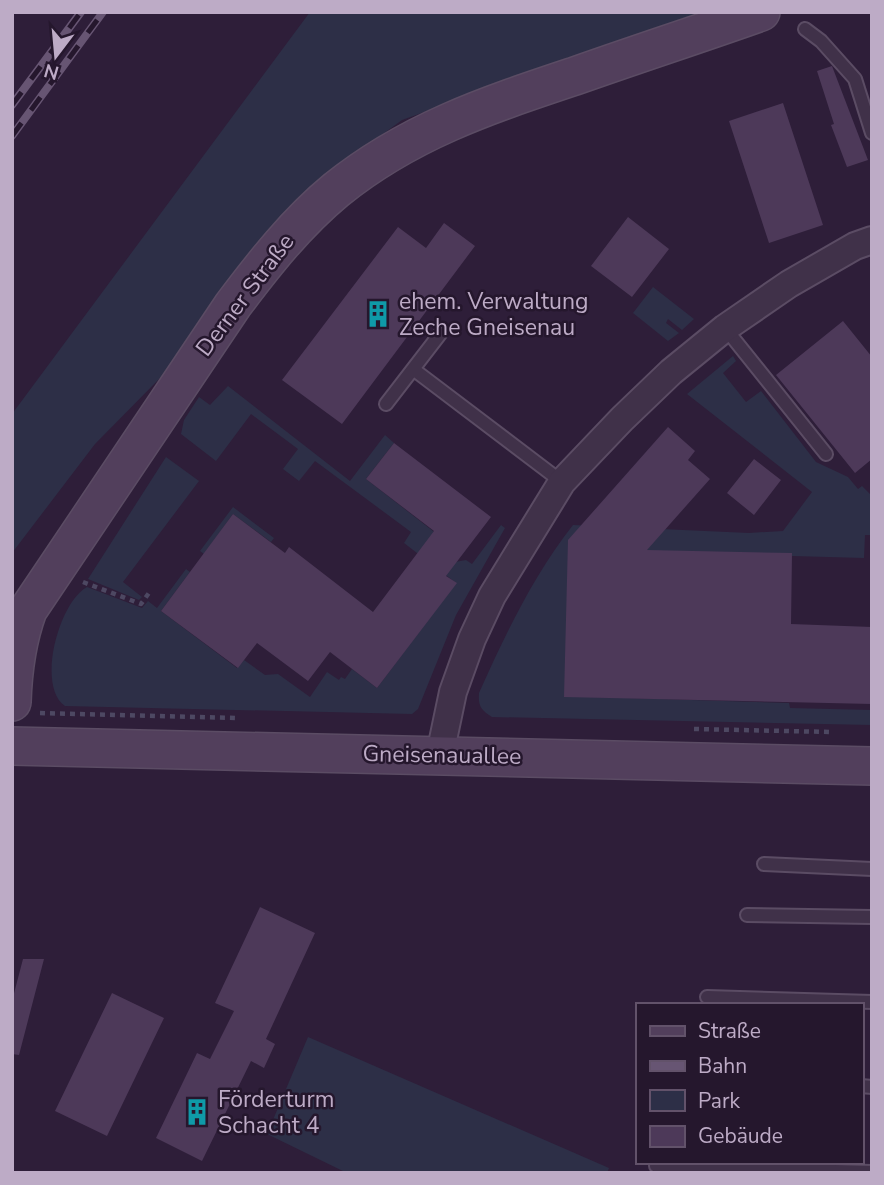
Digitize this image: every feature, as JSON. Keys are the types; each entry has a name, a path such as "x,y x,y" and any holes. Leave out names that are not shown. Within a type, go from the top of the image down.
{"main road":[{"name":"Derner Straße","path":"12,702 12,681 20,632 28,610 233,305 293,231 336,191 383,157 432,128 488,105 760,13"},
{"name":"Gneisenauallee","path":"12,746 872,766"}],"street":[{"path":"440,754 453,692 472,639 492,596 562,482 671,372 724,328 789,284 855,246 872,240"}],"lane":[{"path":"805,29 821,41 855,79 872,133"},
{"path":"724,328 826,454"},
{"path":"386,404 440,334"},
{"path":"413,369 562,482"},
{"path":"764,864 872,869"},
{"path":"747,915 872,918"},
{"path":"707,997 872,1002"},
{"path":"656,1166 872,1172"}],"path":[{"path":"74,579 141,604 151,590"}],"green space":[{"path":"310,12 705,12 402,120 302,194 217,295 162,376 95,444 12,553 12,414"},
{"path":"653,287 694,319 682,330 668,319 666,323 679,333 668,341 633,313"},
{"path":"733,356 736,361 723,373 746,402 761,391 816,462 848,477 858,489 862,486 872,496 872,535 865,535 864,558 792,556 564,696 789,703 790,708 872,710 872,725 492,717 483,710 479,693 533,585 573,525 749,533 783,531 812,492 687,394"},
{"path":"228,386 350,481 385,435 394,443 366,479 460,552 455,562 466,560 472,564 501,525 505,528 456,615 418,709 412,714 65,706 56,696 52,681 52,664 60,626 77,596 87,587 142,608 148,601 157,608 186,569 190,572 161,611 237,668 244,660 265,675 278,674 310,697 327,672 339,680 341,677 345,679 352,669 377,688 456,583 404,543 411,532 315,461 299,481 283,469 298,449 251,414 216,461 181,434 184,420 199,397 210,405"},
{"path":"166,457 199,481 123,582 142,597 139,600 88,579"},
{"path":"233,507 274,538 271,542 233,514 204,554 200,551"},
{"path":"308,1037 609,1168 607,1173 347,1173 267,1134"}],"building":[{"path":"832,66 868,160 847,167 831,125 834,124 817,71"},
{"path":"783,103 823,225 769,243 729,121"},
{"path":"628,217 669,249 632,297 591,266"},
{"name":"ehem. Verwaltung Zeche Gneisenau","path":"444,223 475,246 342,424 282,380 398,227 426,248"},
{"path":"843,321 872,357 872,459 855,473 776,375"},
{"path":"668,427 695,451 688,460 710,479 647,550 792,553 791,624 872,627 872,704 564,697 568,540"},
{"path":"394,443 491,517 446,576 457,583 377,688 330,652 308,681 257,643 238,668 161,611 233,514 285,553 289,547 373,612 434,531 366,479"},
{"path":"754,459 781,480 754,515 727,493"},
{"path":"260,907 315,933 266,1039 275,1044 264,1068 251,1061 202,1161 156,1138 197,1053 210,1059 234,1011 215,1003"},
{"path":"23,959 44,959 19,1055 12,1054 12,1001"},
{"path":"112,993 164,1018 107,1136 55,1111"}],"railway":[{"path":"12,105 81,12"},
{"path":"12,136 103,12"}],"place":[{"name":"ehem. Verwaltung Zeche Gneisenau","path":"378,314"},
{"name":"Förderturm Schacht 4","path":"197,1112"}]}
